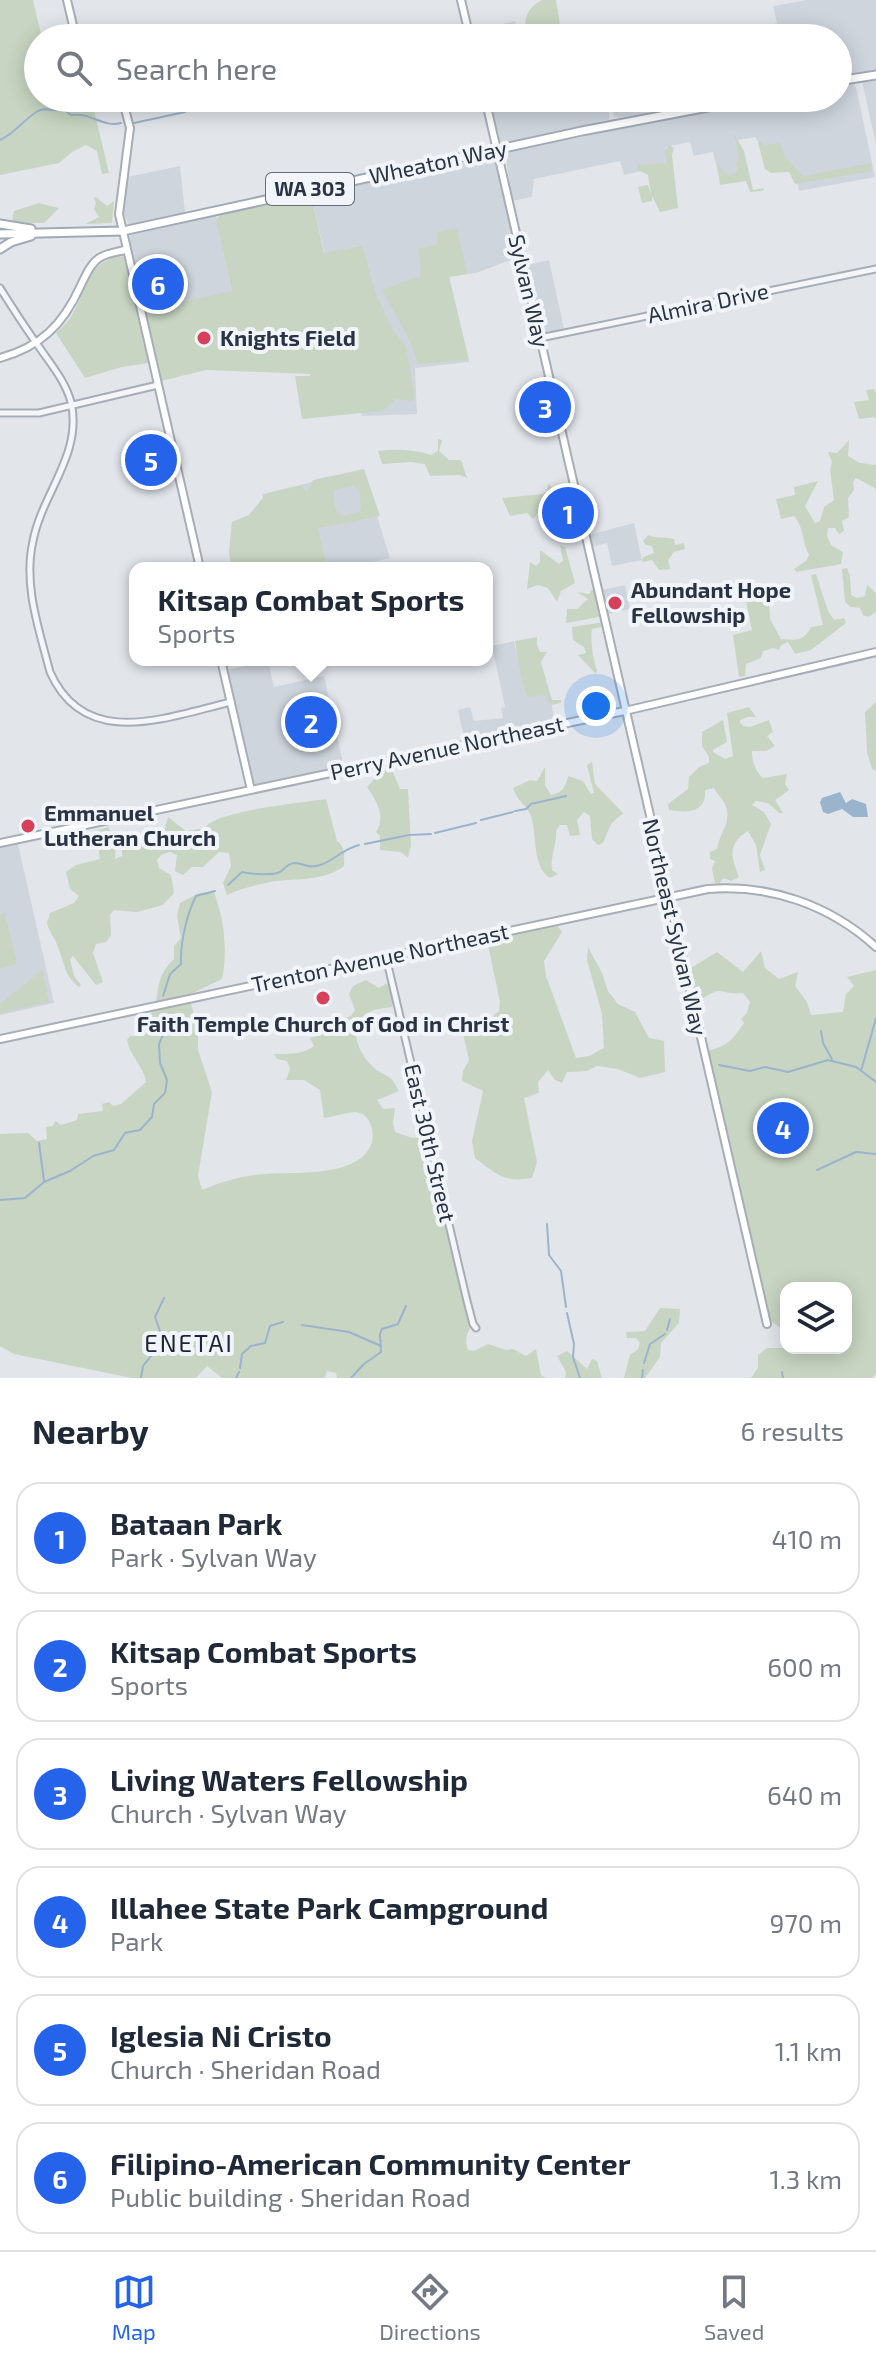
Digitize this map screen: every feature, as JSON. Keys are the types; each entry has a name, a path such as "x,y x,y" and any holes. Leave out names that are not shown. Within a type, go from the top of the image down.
{"main road":[{"path":"67,0 73,24"},
{"path":"461,0 467,24"},
{"path":"852,79 876,75"},
{"path":"126,112 129,124 118,208 199,562"},
{"name":"Sylvan Way","path":"488,112 584,530"},
{"name":"Wheaton Way","path":"123,231 686,112"},
{"path":"0,224 57,233"},
{"path":"123,231 133,274"},
{"name":"WA 303","path":"0,234 123,231"},
{"path":"0,249 13,241 44,233"},
{"path":"0,358 36,344 54,329 65,316 95,262 103,256 125,250"},
{"name":"Northeast Sylvan Way","path":"584,530 767,1324"},
{"name":"Perry Avenue Northeast","path":"0,843 625,711 876,652"},
{"path":"222,666 251,790"},
{"name":"Trenton Avenue Northeast","path":"0,1039 713,888 761,890 783,895 825,912 858,931 876,947"}],"street":[{"name":"Almira Drive","path":"540,338 876,269"},
{"path":"0,288 62,380 72,405 74,423 69,453 33,536 29,571 30,588 55,685 76,708 109,722 133,724 231,702"},
{"path":"0,413 22,415 158,385"},
{"name":"East 30th Street","path":"386,957 476,1328"}],"shaded area":[{"path":"807,0 876,0 876,69 852,73 852,24 773,24 777,23 773,6"},
{"path":"876,79 876,145 862,81"},
{"path":"852,84 856,87 875,177 799,191 794,166 767,171 763,149 755,137 738,140 747,178 721,184 713,152 694,156 690,142 666,147 670,165 624,175 620,161 534,179 532,197 512,201 505,152 706,112 852,112"},
{"path":"490,112 608,112 610,119 498,146"},
{"path":"613,112 650,112 619,118"},
{"path":"493,156 517,240 509,245 511,260 476,273 449,276 469,362 415,368 417,414 362,416 311,194"},
{"path":"180,166 185,213 131,225 128,223 123,211 127,177"},
{"path":"216,216 232,292 145,310 129,239 131,235"},
{"path":"549,260 564,329 545,333 527,265"},
{"path":"363,470 390,558 373,562 266,562 262,545 273,542 262,494"},
{"path":"634,523 642,560 612,566 607,543 592,547 589,535"},
{"path":"625,585 630,609 607,614 602,590"},
{"path":"514,641 526,694 548,689 555,722 465,742 458,710 470,707 474,721 503,718 501,708 505,707 493,646"},
{"path":"269,666 274,687 324,676 344,767 255,786 227,670"},
{"path":"17,840 54,1003 0,1015 0,843"}],"green space":[{"path":"0,0 33,0 39,24 24,24 24,112 94,112 109,173 102,174 97,151 86,145 59,163 0,175"},
{"path":"542,0 556,0 560,24 525,24 532,7"},
{"path":"734,133 744,151 753,190 764,188 763,191 750,192 746,181 720,185 717,162 726,175 738,170"},
{"path":"760,141 764,145 780,143 786,158 803,176 871,163 872,171 795,184 789,172 771,173 765,169"},
{"path":"669,145 674,148 672,155 678,208 660,212 652,196 652,201 642,203 638,187 648,185 651,194 648,175 638,170 637,165 667,163 665,151"},
{"path":"311,194 324,253 362,246 376,294 393,330 406,347 415,398 412,401 396,399 382,411 302,419 295,376 310,374 206,370 161,381 145,310 232,291 216,219 222,214"},
{"path":"96,197 107,206 114,201 112,223 85,224 99,217 94,209"},
{"path":"39,203 59,208 44,223 18,223 12,220 14,211"},
{"path":"457,228 467,274 449,277 469,360 418,364 410,341 382,290 419,278 418,249 438,244 437,232"},
{"path":"119,256 124,257 148,363 85,378 56,333 71,316 94,271"},
{"path":"874,389 876,419 859,419 854,402 869,400 866,390"},
{"path":"438,439 442,440 439,451 449,460 461,460 467,478 460,475 430,476 425,464 382,464 378,451 404,450 431,455 438,451"},
{"path":"849,440 848,456 860,463 876,465 876,491 856,478 854,490 848,498 849,517 842,521 844,531 839,534 835,528 828,528 831,545 843,552 841,564 797,572 794,569 809,555 797,520 794,516 781,519 776,499 795,495 794,487 818,481 805,506 815,523 820,521 824,507 834,500 830,470 832,462 828,452 837,453"},
{"path":"364,469 380,516 318,528 326,562 230,562 232,522 249,515 266,494 300,486 307,492 313,480","holes":["353,485 359,491 359,512 342,516 335,509 334,491"]},
{"path":"548,484 560,494 575,491 584,530 560,535 548,514 538,513 533,519 527,513 510,516 502,498 543,494 547,492"},
{"path":"648,535 674,539 675,545 684,543 685,549 674,552 668,560 670,569 659,570 652,560 642,562 643,557 654,553 652,546 643,541"},
{"path":"560,545 565,547 575,583 561,591 557,602 548,588 538,585 527,589 530,562 536,566 540,562 540,550 559,564 563,561"},
{"path":"847,568 851,595 857,598 865,596 867,585 876,593 876,612 868,617 863,615 860,608 851,607 845,602 842,569"},
{"path":"816,574 828,611 834,620 844,618 846,623 811,650 795,654 788,642 781,645 779,650 763,651 761,658 746,664 745,676 739,677 733,635 752,630 746,601 740,600 739,593 765,588 770,619 781,639 799,639 811,627 823,625 811,575"},
{"path":"592,590 599,617 566,623 567,609 577,609 588,599 577,592 589,594"},
{"path":"602,623 591,633 596,674 578,655 586,653 584,647 573,640 572,627"},
{"path":"537,637 540,652 547,652 541,662 552,700 561,700 561,703 551,705 545,695 527,697 515,641"},
{"path":"876,702 876,771 872,769 867,752 865,712"},
{"path":"749,707 756,717 739,721 743,726 750,727 769,720 773,732 767,736 775,746 766,751 752,751 753,763 763,778 787,774 785,784 789,790 775,800 783,813 768,803 756,801 752,805 764,812 771,824 760,855 765,870 760,872 756,845 748,831 737,841 733,851 739,877 731,881 723,878 719,884 715,883 712,869 715,861 710,859 710,852 717,849 727,822 724,802 714,788 705,790 703,803 694,810 669,810 668,804 688,789 689,777 699,767 709,763 702,746 702,732 723,720 727,742 713,752 725,759 733,756 727,713"},
{"path":"592,762 595,784 623,813 611,824 603,843 598,845 592,839 590,816 584,812 577,820 580,835 570,836 567,825 560,825 556,831 552,865 552,870 558,874 550,878 540,866 531,816 513,788 530,780 537,781 545,767 545,785 551,795 563,789 568,776 583,781 591,794 594,793 587,765"},
{"path":"389,763 400,789 408,789 411,845 408,858 401,852 380,850 380,836 376,832 380,815 367,787"},
{"path":"326,799 337,841 343,849 344,866 327,875 270,882 227,895 223,883 231,866 229,853 219,852 203,867 192,867 183,875 175,871 177,855 170,852 161,855 157,860 159,868 171,875 174,893 163,905 137,912 114,910 110,915 111,935 106,942 96,944 93,953 103,982 96,985 73,956 70,959 74,976 81,985 79,987 70,978 47,923 50,913 74,903 79,896 70,889 66,872 76,865 100,859 96,831 108,827 116,841 115,859 122,856 122,838 127,830 150,846 161,843 168,817 186,831 205,828 225,816 242,812"},
{"path":"214,892 224,935 222,979 189,995 198,1032 198,1050 212,1092 198,1176 202,1190 248,1176 335,1169 363,1156 373,1136 365,1116 355,1112 324,1118 320,1090 304,1080 286,1080 290,1069 287,1061 277,1059 274,1054 305,1051 314,1046 310,1038 347,1028 338,1020 351,1016 355,1010 349,994 353,986 366,980 379,988 387,983 393,999 392,1007 373,1011 361,1018 357,1025 357,1039 368,1061 390,1078 399,1091 377,1100 383,1109 395,1108 395,1132 412,1138 429,1136 473,1324 467,1336 468,1350 474,1351 488,1344 513,1349 526,1356 536,1349 541,1375 546,1378 337,1378 336,1373 327,1371 325,1378 222,1378 207,1366 196,1378 132,1378 14,1354 0,1346 0,1134 28,1133 37,1141 47,1139 46,1127 53,1126 55,1121 61,1125 77,1120 78,1114 103,1111 102,1104 121,1104 146,1082 127,1040 130,1036 139,1036 147,1025 147,1015 155,1011 161,977 174,959 174,946 181,938 177,916 180,903 199,893"},
{"path":"5,913 17,964 0,968 0,914"},
{"path":"557,925 562,932 544,961 546,976 576,1058 589,1056 604,1048 602,1014 587,960 588,947 608,991 618,1004 635,1012 649,1038 664,1041 665,1072 640,1078 618,1069 597,1066 587,1071 567,1072 562,1083 555,1080 548,1070 538,1082 539,1093 524,1098 537,1162 532,1178 508,1178 495,1173 475,1158 472,1141 483,1091 462,1081 469,1060 463,1034 478,1020 489,1030 494,1027 494,1015 499,1011 500,1002 487,940"},
{"path":"761,951 765,968 779,979 798,972 795,986 807,1002 811,1015 843,1012 846,994 854,986 847,977 876,970 876,1374 872,1378 751,1378 758,1368 758,1355 767,1348 780,1348 780,1354 852,1354 852,1282 780,1282 780,1327 769,1320 704,1052 731,1039 744,1023 741,1019 747,1013 750,1002 743,993 718,991 698,1002 691,968 717,952 743,972"},
{"path":"42,970 49,1002 0,1013 0,1004"},
{"path":"660,1308 680,1309 679,1323 661,1343 660,1357 645,1378 624,1378 630,1355 640,1343 636,1338 627,1338 626,1332 645,1331"},
{"path":"567,1351 587,1369 592,1359 597,1361 602,1378 565,1378 566,1372 557,1356"}],"water":[{"path":"840,792 846,803 852,799 866,804 868,817 853,817 842,809 828,814 823,812 822,798"}],"waterway":[{"path":"0,140 36,112"},
{"path":"67,112 108,123 121,123"},
{"path":"134,123 185,112"},
{"path":"515,811 566,796"},
{"path":"481,820 513,812"},
{"path":"435,833 476,823"},
{"path":"365,844 431,834"},
{"path":"228,885 242,872 276,873 293,863 316,866 359,845"},
{"path":"163,996 170,974 181,964 185,929 196,896 215,891"},
{"path":"0,1200 25,1198 44,1182 70,1171 93,1156 114,1150 125,1133 140,1130 152,1117 154,1104 165,1093 167,1080 160,1063 159,1044 165,1030 164,1017"},
{"path":"861,1071 876,1018"},
{"path":"821,1031 823,1043 832,1059"},
{"path":"719,1065 750,1071 765,1067 788,1072 828,1060 856,1067 876,1082"},
{"path":"39,1143 44,1181"},
{"path":"817,1170 856,1152 876,1154"},
{"path":"547,1224 549,1255 561,1271 566,1307"},
{"path":"153,1353 157,1349 155,1341 160,1331 155,1317 164,1298"},
{"path":"351,1378 381,1352 382,1329 398,1324 406,1306"},
{"path":"567,1313 574,1344 573,1357 580,1378"},
{"path":"667,1330 670,1319"},
{"path":"240,1368 242,1354 251,1346 265,1343 270,1326 283,1322"},
{"path":"302,1325 349,1332 381,1346"},
{"path":"644,1363 650,1344 665,1334"},
{"path":"141,1378 143,1366 151,1356"},
{"path":"642,1378 643,1370"},
{"path":"236,1378 239,1372"},
{"path":"782,1372 783,1378"}],"place":[{"name":"Filipino-American Community Center","path":"158,284"},
{"name":"Knights Field","path":"204,338"},
{"name":"Living Waters Fellowship","path":"545,407"},
{"name":"Iglesia Ni Cristo","path":"151,460"},
{"name":"Bataan Park","path":"568,513"},
{"name":"Abundant Hope Fellowship","path":"615,603"},
{"name":"Kitsap Combat Sports","path":"311,722"},
{"name":"Emmanuel Lutheran Church","path":"28,826"},
{"name":"Faith Temple Church of God in Christ","path":"323,998"},
{"name":"Illahee State Park Campground","path":"783,1128"}],"district":[{"name":"ENETAI","path":"189,1344"}]}
